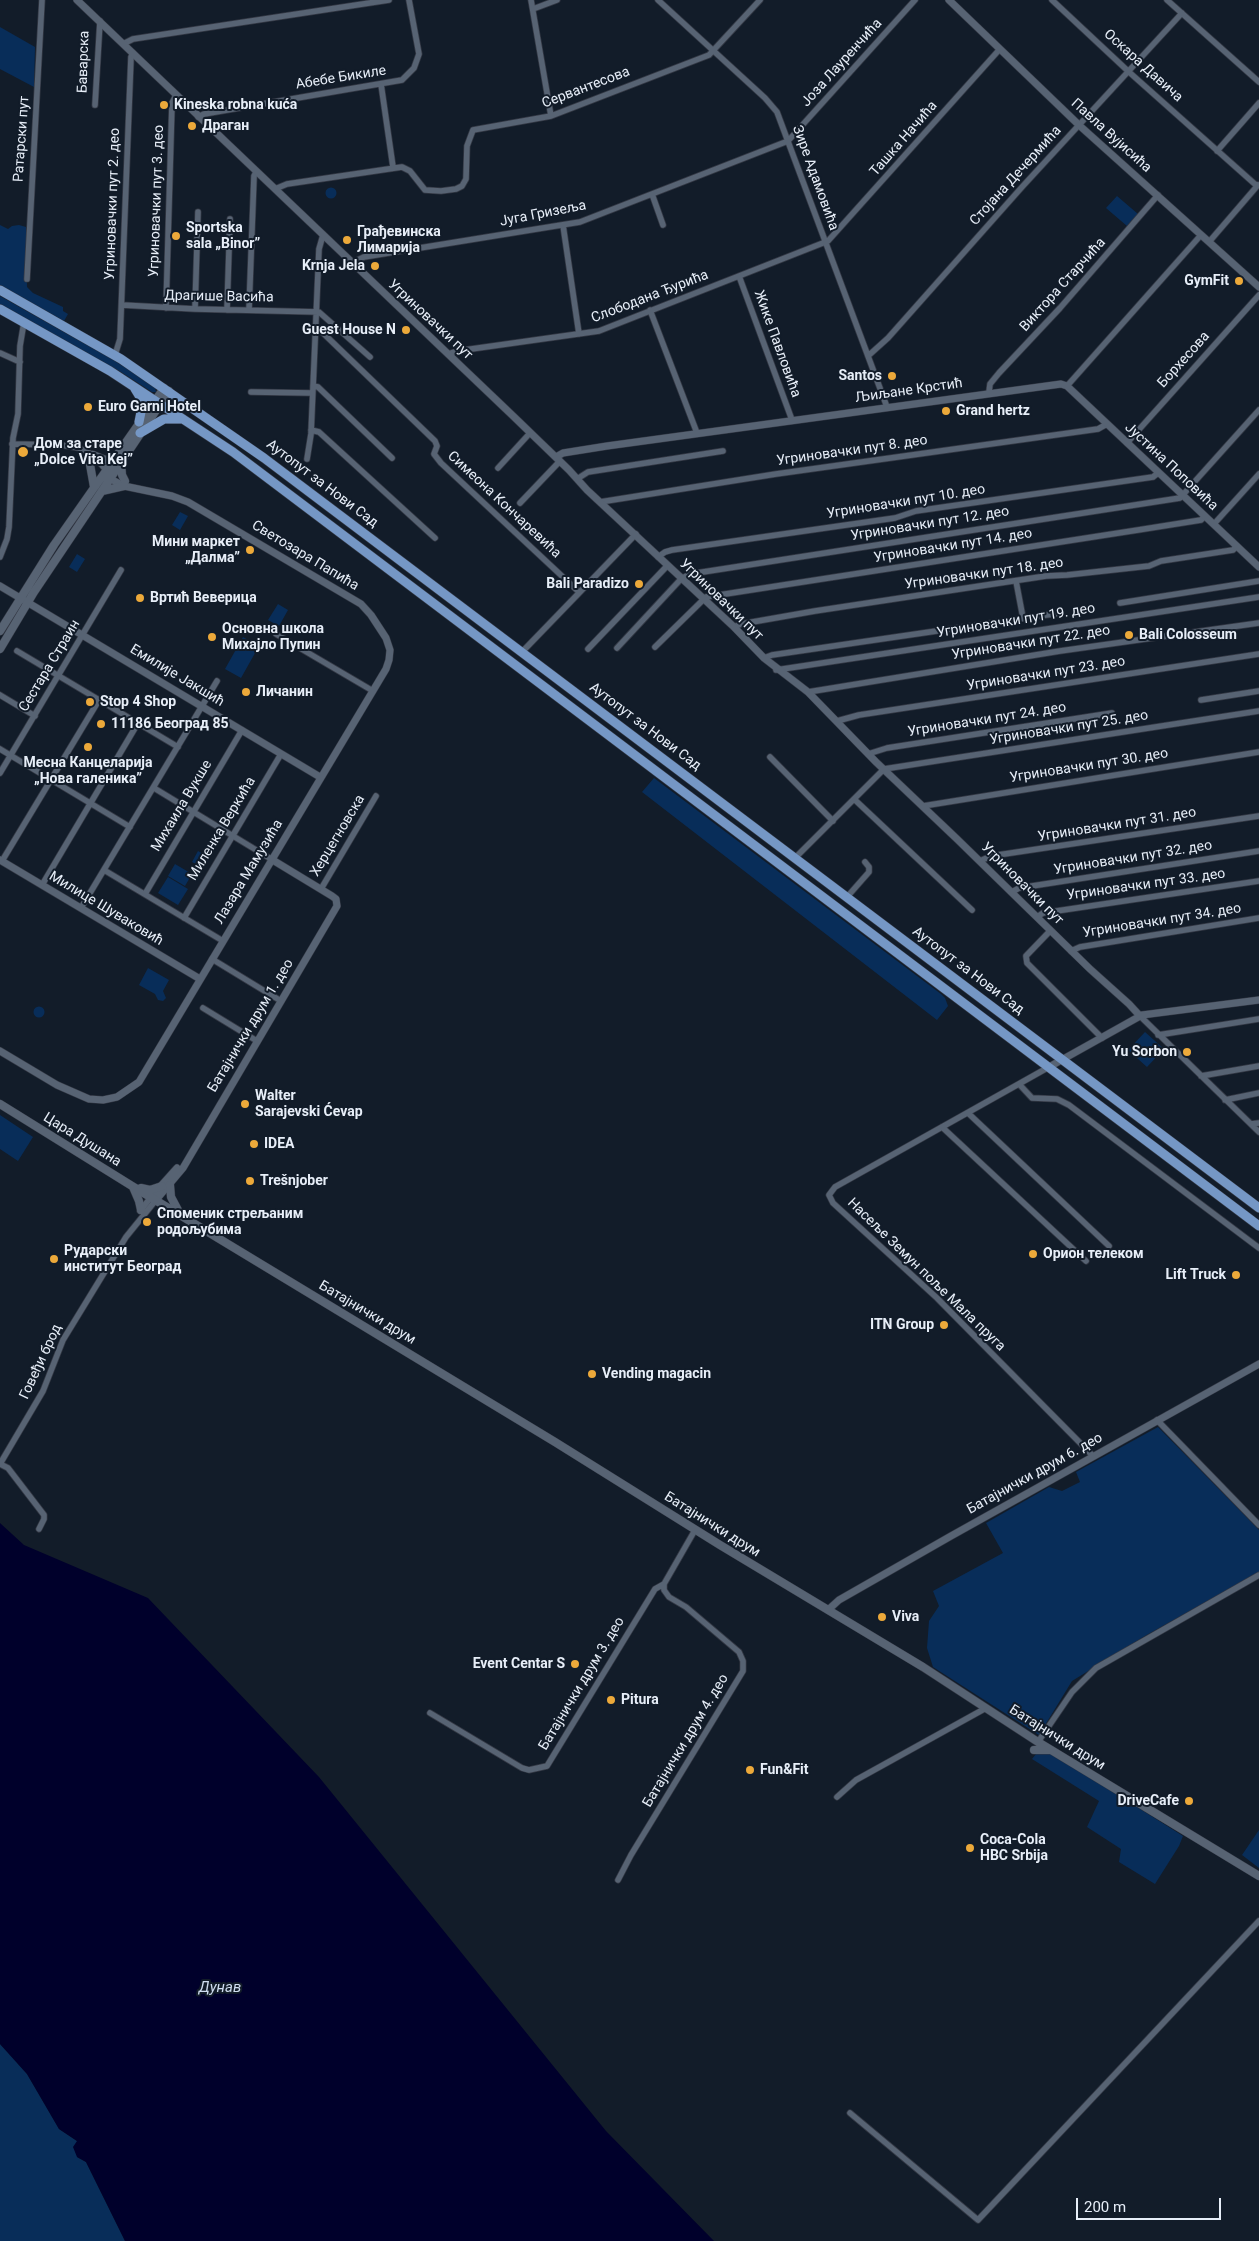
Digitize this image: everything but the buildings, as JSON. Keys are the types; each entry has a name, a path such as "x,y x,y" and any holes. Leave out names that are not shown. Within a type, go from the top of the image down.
{"main road":[{"name":"Аутопут за Нови Сад","path":"0,290 115,355 282,470 1259,1208"},
{"name":"Аутопут за Нови Сад","path":"0,309 128,382 186,420 278,486 1259,1226"},
{"path":"128,382 137,391 143,402 139,422"},
{"path":"0,649 98,489 140,433 167,389"},
{"path":"0,632 20,597 98,489 125,483 118,460 139,422 159,402"},
{"path":"140,433 164,419 186,420"},
{"path":"98,489 91,457 118,460"},
{"name":"Цара Душана","path":"0,1104 154,1199"},
{"path":"132,1186 150,1190 166,1186 182,1215"},
{"path":"132,1186 140,1201 141,1210"},
{"name":"Батајнички друм","path":"154,1199 828,1610 1038,1742 1259,1876"},
{"path":"1034,1750 1053,1751"}],"street":[{"name":"Ратарски пут","path":"27,279 42,0"},
{"name":"Угриновачки пут","path":"77,0 558,459 667,566 704,598 776,670 808,692 868,754 1050,931 1129,1004 1158,1035 1259,1132"},
{"path":"123,44 133,39 389,0"},
{"name":"Абебе Бикиле","path":"198,117 204,114 403,79 414,68 418,56 410,0"},
{"path":"531,0 552,116"},
{"path":"533,9 557,0"},
{"name":"Зире Адамовића","path":"658,0 770,103 779,116 887,406"},
{"name":"Сервантесова","path":"394,167 408,170 420,185 427,190 456,189 462,186 466,179 467,146 473,130 552,116 713,52 760,0"},
{"name":"Јоза Лауренчића","path":"788,141 915,0"},
{"name":"Павла Вујисића","path":"949,0 1080,126 1259,287"},
{"name":"Оскара Давича","path":"1052,0 1129,72 1258,185"},
{"path":"1167,0 1259,82"},
{"name":"Стојана Дечермића","path":"868,356 1182,13"},
{"name":"Баварска","path":"96,104 100,21"},
{"name":"Ташка Начића","path":"825,243 836,234 1000,50"},
{"name":"Угриновачки пут 2. део","path":"115,355 120,339 122,305 132,53"},
{"path":"275,189 287,184 394,167 380,84"},
{"name":"Угриновачки пут 3. део","path":"166,308 172,102 176,95"},
{"path":"1217,150 1259,103"},
{"name":"Југа Гризеља","path":"352,263 364,257 584,220 788,141"},
{"path":"249,310 254,176 256,172"},
{"path":"1209,242 1258,185"},
{"path":"652,194 663,225"},
{"name":"Виктора Старчића","path":"988,392 990,384 999,373 1060,308 1158,195"},
{"path":"195,309 198,212"},
{"path":"227,310 230,219"},
{"path":"563,225 578,334"},
{"path":"1067,386 1201,235"},
{"path":"307,459 311,430 318,249 323,236"},
{"name":"Слободана Ђурића","path":"448,354 457,350 578,334 602,329 825,243"},
{"name":"Жике Павловића","path":"739,276 792,420"},
{"name":"Борхесова","path":"1127,443 1259,294"},
{"name":"Драгише Васића","path":"122,305 227,310 316,311"},
{"path":"650,310 696,433"},
{"path":"316,311 321,312 370,357"},
{"path":"0,557 8,533 12,444 18,410 24,322"},
{"name":"Симеона Кончаревића","path":"316,330 323,333 437,444 434,454 441,463 579,592"},
{"path":"0,353 20,362"},
{"name":"Љиљане Крстић","path":"558,459 563,453 583,449 1056,383 1067,386"},
{"path":"313,386 318,387 392,458"},
{"name":"Јустина Поповића","path":"1067,386 1158,474 1259,566"},
{"path":"251,392 312,393"},
{"path":"1183,497 1259,410"},
{"name":"Угриновачки пут 8. део","path":"600,502 776,474 1098,429 1107,424"},
{"path":"311,430 319,432 434,538"},
{"path":"498,468 530,433"},
{"path":"12,444 68,446 84,449 108,474"},
{"path":"577,479 588,472 723,451"},
{"path":"520,503 558,459"},
{"name":"Светозара Папића","path":"108,474 125,483 141,486 144,489 177,498 193,505 364,607 383,632 390,650 386,669 320,777"},
{"name":"Угриновачки пут 10. део","path":"658,557 672,550 895,518 925,510 1153,477 1158,474"},
{"path":"1214,524 1259,474"},
{"name":"Угриновачки пут 12. део","path":"681,578 690,574 1183,497"},
{"name":"Угриновачки пут 14. део","path":"704,598 1201,520 1205,516"},
{"path":"522,652 636,534"},
{"name":"Угриновачки пут 18. део","path":"734,627 741,624 815,611 1016,580 1149,566 1161,561 1233,550 1237,546"},
{"path":"588,649 667,566"},
{"name":"Сестара Страин","path":"0,774 121,570"},
{"path":"617,648 681,578"},
{"path":"1016,580 1023,618"},
{"path":"1120,603 1259,582"},
{"name":"Емилије Јакшић","path":"0,586 320,777"},
{"name":"Угриновачки пут 19. део","path":"776,670 1259,597"},
{"path":"655,647 704,598"},
{"name":"Угриновачки пут","path":"764,658 772,655 1060,612"},
{"name":"Угриновачки пут 22. део","path":"808,692 1042,654 1259,623"},
{"path":"276,634 373,691"},
{"path":"18,651 178,747"},
{"name":"Угриновачки пут 23. део","path":"837,722 859,715 1259,654"},
{"path":"81,908 217,681"},
{"path":"1201,700 1259,691"},
{"path":"0,695 35,716"},
{"path":"1,861 99,700"},
{"name":"Угриновачки пут 25. део","path":"884,769 1259,712"},
{"name":"Угриновачки пут 24. део","path":"868,754 887,748 1112,713"},
{"path":"42,885 138,723"},
{"name":"Михаила Вукше","path":"145,894 242,730"},
{"path":"0,749 130,827"},
{"name":"Угриновачки пут 30. део","path":"923,806 1259,752"},
{"name":"Миленка Веркића","path":"184,918 281,754"},
{"path":"770,757 833,821"},
{"path":"795,858 884,769"},
{"name":"Лазара Мамузића","path":"0,1051 76,1095 96,1100 116,1097 130,1090 142,1078 320,777"},
{"path":"154,788 321,889"},
{"name":"Херцегновска","path":"321,889 376,796"},
{"path":"854,800 972,910"},
{"name":"Угриновачки пут 31. део","path":"980,861 992,856 1259,816"},
{"name":"Угриновачки пут 32. део","path":"1012,892 1019,888 1259,851"},
{"name":"Милице Шуваковић","path":"1,861 200,979"},
{"path":"847,897 869,872 869,867 865,862"},
{"path":"104,870 222,941"},
{"name":"Угриновачки пут 33. део","path":"1037,917 1043,914 1259,881"},
{"name":"Батајнички друм 1. део","path":"154,1199 183,1168 186,1159 337,906 335,898 321,889"},
{"name":"Угриновачки пут 34. део","path":"1071,951 1080,947 1259,918"},
{"path":"1050,931 1026,956 1027,962 1102,1038"},
{"path":"212,959 281,1001"},
{"path":"1140,1016 1259,1000"},
{"path":"203,1008 257,1041"},
{"name":"Насеље Земун поље Мала пруга","path":"1093,1456 937,1298 830,1199 830,1192 835,1187 1140,1016"},
{"path":"1158,1035 1259,1019"},
{"path":"1201,1076 1259,1066"},
{"path":"1019,1084 1032,1098 1057,1099 1070,1105 1259,1248"},
{"path":"1225,1100 1259,1094"},
{"path":"968,1113 1109,1246"},
{"path":"1251,1124 1259,1123"},
{"path":"942,1127 1086,1262"},
{"path":"138,1220 141,1210 154,1199"},
{"path":"138,1220 154,1199"},
{"name":"Говеђи брод","path":"39,1529 44,1515 8,1468 0,1464 43,1391 63,1340 138,1220"},
{"name":"Батајнички друм 6. део","path":"828,1610 838,1600 1259,1364"},
{"path":"1157,1420 1259,1525"},
{"name":"Батајнички друм 3. део","path":"430,1713 522,1768 530,1770 547,1766 655,1589 664,1584 695,1530"},
{"path":"1038,1742 1072,1692 1096,1668 1259,1575"},
{"name":"Батајнички друм 4. део","path":"618,1880 630,1855 743,1671 743,1661 739,1652 686,1607 669,1597 664,1590 664,1584"},
{"path":"837,1797 856,1780 986,1708"},
{"path":"850,2113 978,2220 1259,1921"}],"shaded area":[{"path":"0,27 35,47 34,87 0,69"},
{"path":"331,187 337,193 331,199 325,193"},
{"path":"1117,196 1138,214 1127,226 1106,208"},
{"path":"0,225 8,229 19,225 26,227 27,287 33,293 63,307 63,311 68,314 64,321 0,286"},
{"path":"0,296 112,359 155,387 156,392 152,392 121,372 0,305"},
{"path":"180,512 188,516 180,530 172,525"},
{"path":"77,554 85,559 77,572 69,567"},
{"path":"278,604 288,610 279,626 268,620"},
{"path":"243,637 259,646 241,678 225,669"},
{"path":"654,778 941,994 948,1006 937,1020 642,792"},
{"path":"198,851 210,858 203,868 192,862"},
{"path":"175,864 192,874 185,886 168,876"},
{"path":"168,877 188,889 178,905 158,893"},
{"path":"148,968 169,980 163,991 166,998 163,1001 158,1000 155,994 139,985"},
{"path":"39,1006 45,1012 39,1018 33,1012"},
{"path":"1145,1032 1164,1049 1147,1067 1128,1050"},
{"path":"0,1115 33,1137 18,1161 0,1149"},
{"path":"1158,1427 1259,1530 1259,1572 1145,1636 1072,1681 1039,1735 933,1667 927,1648 929,1621 939,1606 933,1591 1003,1553 986,1523 1049,1487 1062,1491 1080,1482 1076,1472"},
{"path":"1036,1754 1053,1754 1183,1836 1179,1846 1155,1884 1119,1862 1121,1849 1087,1827 1099,1801 1032,1759"},
{"path":"1259,1830 1259,1868 1242,1855"},
{"path":"0,2044 27,2074 59,2129 77,2141 77,2157 86,2162 125,2241 0,2241"}],"water":[{"name":"Дунав","path":"0,1523 24,1545 148,1598 319,1777 606,2131 714,2241 125,2241 86,2162 77,2157 73,2147 77,2141 59,2129 27,2074 0,2044"}],"place":[{"name":"Kineska robna kuća","path":"164,105"},
{"name":"Драган","path":"192,126"},
{"name":"Sportska sala „Binor”","path":"176,236"},
{"name":"Грађевинска Лимарија","path":"347,240"},
{"name":"Krnja Jela","path":"375,266"},
{"name":"GymFit","path":"1239,281"},
{"name":"Guest House N","path":"406,330"},
{"name":"Santos","path":"892,376"},
{"name":"Euro Garni Hotel","path":"88,407"},
{"name":"Grand hertz","path":"946,411"},
{"name":"Дом за старе „Dolce Vita Kej”","path":"23,452"},
{"name":"Мини маркет „Далма”","path":"250,550"},
{"name":"Bali Paradizo","path":"639,584"},
{"name":"Вртић Веверица","path":"140,598"},
{"name":"Bali Colosseum","path":"1129,635"},
{"name":"Основна школа Михајло Пупин","path":"212,637"},
{"name":"Личанин","path":"246,692"},
{"name":"Stop 4 Shop","path":"90,702"},
{"name":"11186 Београд 85","path":"101,724"},
{"name":"Месна Канцеларија „Нова галеника”","path":"88,747"},
{"name":"Yu Sorbon","path":"1187,1052"},
{"name":"Walter Sarajevski Ćevap","path":"245,1104"},
{"name":"IDEA","path":"254,1144"},
{"name":"Trešnjober","path":"250,1181"},
{"name":"Споменик стрељаним родољубима","path":"147,1222"},
{"name":"Орион телеком","path":"1033,1254"},
{"name":"Рударски институт Београд","path":"54,1259"},
{"name":"Lift Truck","path":"1236,1275"},
{"name":"ITN Group","path":"944,1325"},
{"name":"Vending magacin","path":"592,1374"},
{"name":"Viva","path":"882,1617"},
{"name":"Event Centar S","path":"575,1664"},
{"name":"Pitura","path":"611,1700"},
{"name":"Fun&Fit","path":"750,1770"},
{"name":"DriveCafe","path":"1189,1801"},
{"name":"Coca-Cola HBC Srbija","path":"970,1848"}]}
